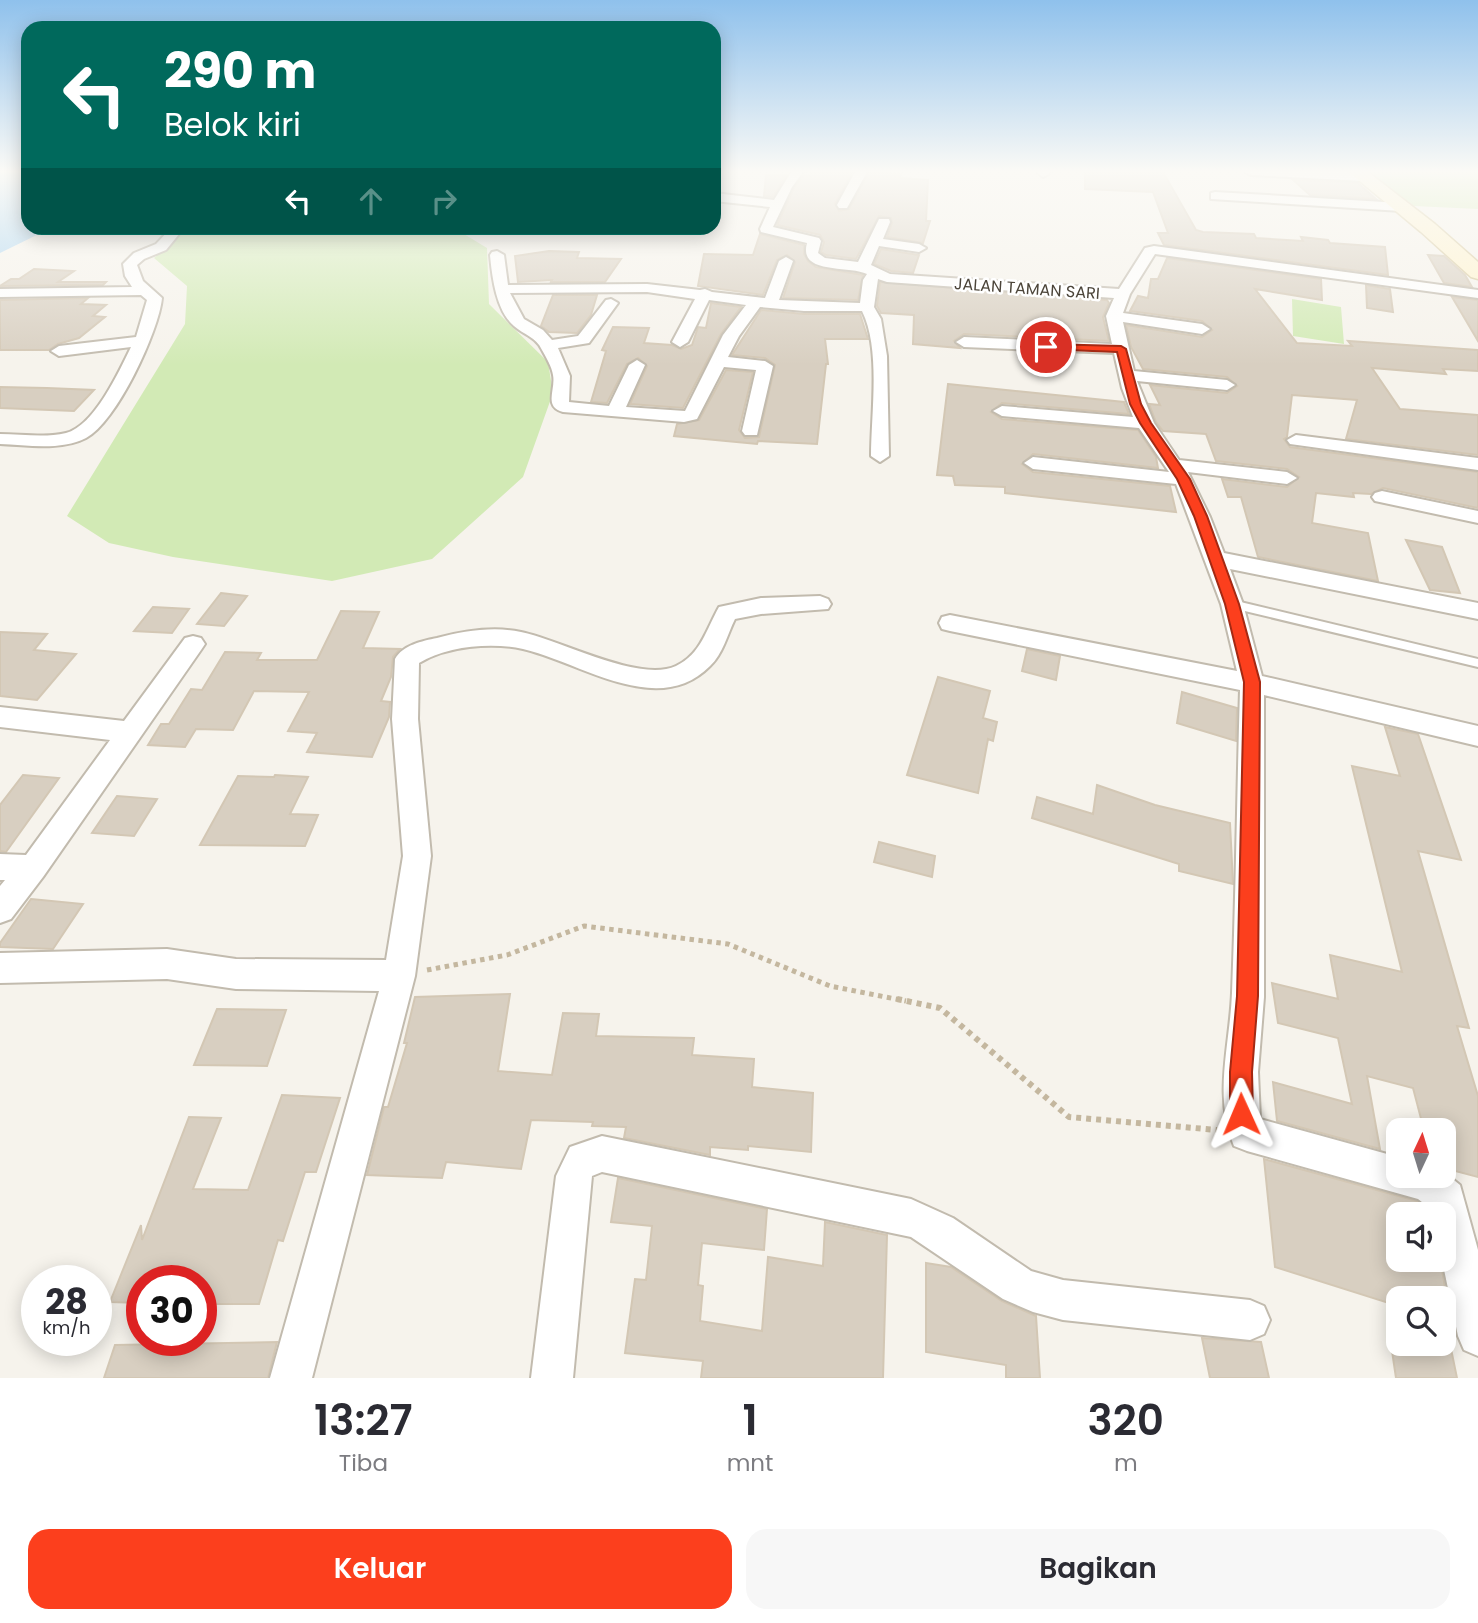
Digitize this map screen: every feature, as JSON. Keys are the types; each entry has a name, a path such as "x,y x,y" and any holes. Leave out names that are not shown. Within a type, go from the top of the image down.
{"street":[{"path":"0,439 58,439 87,432 123,378 143,341 156,308 155,298 142,290 132,277 130,264 139,256 161,247 171,236"},
{"name":"JALAN TAMAN SARI","path":"795,236 814,241 811,253 818,260 887,278 1124,294 1150,251 1154,250 1478,294"},
{"path":"878,236 868,271 870,280 867,307 873,314 878,343 880,456"},
{"path":"1435,236 1478,273"},
{"path":"876,242 919,247"},
{"path":"497,255 501,289 518,322 537,333 548,345 562,376 559,399 563,407 684,417 691,415 731,335 763,303 786,261"},
{"path":"501,289 617,287 705,293 763,303 867,307"},
{"path":"0,293 142,290"},
{"path":"680,342 705,293"},
{"path":"1124,294 1114,316 1130,388 1145,423 1179,472 1217,559 1232,604 1252,682 1248,996 1241,1072 1241,1114 1247,1133 1386,1171"},
{"path":"548,345 583,340 611,303"},
{"path":"1114,316 1202,329"},
{"path":"59,351 143,341"},
{"path":"964,342 1121,349"},
{"path":"718,361 765,366 751,431"},
{"path":"615,412 637,365"},
{"path":"1127,374 1227,385"},
{"path":"1002,411 1145,423"},
{"path":"1296,440 1478,464"},
{"path":"1033,464 1287,478"},
{"path":"1382,497 1478,517"},
{"path":"1217,559 1478,611"},
{"path":"291,1378 399,976 417,856 405,719 405,683 409,657 444,644 502,638 524,640 612,671 644,678 672,678 697,665 713,647 718,627 727,613 761,606 820,604"},
{"path":"950,624 1252,682 1384,711 1478,736"},
{"path":"0,909 33,868 193,644"},
{"path":"0,717 130,732"},
{"path":"0,867 33,868"},
{"path":"0,968 167,964 236,974 399,976"},
{"path":"552,1378 574,1176 581,1160 590,1155 602,1154 911,1218 933,1226 1016,1284 1034,1293 1063,1300 1250,1320"},
{"path":"1434,1188 1447,1198 1478,1335"}],"lane":[{"path":"1232,604 1478,663"}],"path":[{"path":"399,976 507,955 584,926 727,944 830,986 940,1008 1069,1117 1247,1133"}],"green space":[{"path":"179,236 468,236 487,248 489,304 548,362 553,393 523,477 432,559 332,581 173,557 109,543 67,516 185,324 187,286 154,258"},
{"path":"1292,299 1341,307 1344,344 1293,336"}],"water":[{"path":"0,236 34,236 0,253"}],"building":[{"path":"759,236 804,245 804,254 816,267 863,275 858,300 783,298 795,262 787,255 777,260 763,295 698,286 704,254 753,255"},
{"path":"821,236 868,236 856,259 826,255 821,252 824,242"},
{"path":"887,236 925,236 923,243"},
{"path":"1160,236 1255,236 1303,241 1301,237 1328,240 1330,243 1385,247 1388,275 1164,245"},
{"path":"881,249 919,255 913,273 891,271 874,264"},
{"path":"549,251 579,252 577,258 621,259 605,282 518,282 515,256"},
{"path":"1428,255 1444,256 1465,275 1472,287 1444,283"},
{"path":"1167,258 1321,279 1322,300 1255,289 1297,343 1352,346 1348,341 1478,350 1478,371 1443,369 1446,374 1372,368 1400,409 1478,415 1478,455 1346,439 1357,400 1292,395 1287,437 1284,439 1290,447 1478,472 1478,508 1383,488 1371,494 1353,493 1354,497 1316,493 1312,523 1368,533 1378,581 1258,557 1241,497 1228,497 1222,479 1287,487 1299,477 1287,469 1216,461 1206,434 1163,431 1156,422 1149,404 1160,405 1150,385 1227,393 1237,386 1227,377 1143,369 1131,347 1126,325 1202,337 1212,330 1202,321 1130,311 1138,296 1148,298 1151,279 1158,279"},
{"path":"34,269 74,271 58,282 106,282 103,285 0,286 11,279 19,279"},
{"path":"880,282 1107,300 1109,303 1103,317 1109,341 964,334 954,341 960,348 913,344 914,315 881,313 877,306"},
{"path":"1366,285 1390,289 1393,312 1367,308"},
{"path":"553,295 597,295 591,315 577,333 549,332 541,326"},
{"path":"1452,297 1478,300 1478,341"},
{"path":"88,298 81,304 106,305 93,316 105,317 79,338 58,344 49,350 0,350 0,300"},
{"path":"711,303 741,307 721,334 683,408 630,404 647,366 638,358 627,364 607,403 591,402 606,351 602,350 613,327 649,328 644,343 672,345 681,349 692,345 698,327 706,328"},
{"path":"761,310 804,314 860,314 868,339 825,339 828,364 817,444 758,441 757,444 674,436 677,424 699,420 726,370 753,372 739,430 745,438 759,437 775,365 765,358 732,355"},
{"path":"948,384 1124,402 1129,414 1002,403 991,412 1002,419 1138,430 1156,457 1158,468 1033,454 1022,464 1033,472 1170,486 1176,512 1005,493 1005,487 955,485 953,476 937,475"},
{"path":"0,387 94,390 74,411 0,408"},
{"path":"1406,540 1442,547 1460,593 1430,590"},
{"path":"221,593 247,596 224,626 197,624"},
{"path":"153,607 189,609 172,633 134,631"},
{"path":"341,611 379,612 363,648 400,649 393,657 391,677 381,701 390,702 389,717 372,757 307,752 317,733 288,731 309,692 254,691 233,730 196,729 185,747 148,745 161,724 169,724 191,689 202,690 225,652 261,653 257,660 317,660"},
{"path":"0,632 47,634 34,650 76,654 37,700 0,696"},
{"path":"1027,649 1060,656 1056,680 1022,671"},
{"path":"938,677 990,691 983,718 997,722 993,741 988,739 978,793 907,775"},
{"path":"1182,692 1237,708 1236,741 1177,723"},
{"path":"1385,727 1418,734 1461,860 1418,851 1469,1028 1457,1026 1478,1096 1478,1177 1456,1171 1456,1118 1421,1118 1413,1088 1367,1076 1380,1149 1277,1121 1273,1082 1352,1104 1338,1038 1278,1023 1272,983 1338,999 1330,955 1402,972 1352,766 1400,776"},
{"path":"23,775 59,778 6,852 0,851 0,805"},
{"path":"238,776 308,777 290,814 318,815 305,846 200,845"},
{"path":"1097,785 1155,805 1230,823 1233,884 1179,871 1179,864 1032,818 1037,797 1093,814"},
{"path":"117,796 157,799 134,836 92,833"},
{"path":"879,842 935,856 932,877 874,862"},
{"path":"31,899 83,904 53,949 0,947 0,943"},
{"path":"510,994 498,1071 552,1075 563,1013 599,1014 596,1036 694,1038 692,1055 754,1059 752,1087 813,1093 811,1152 748,1146 748,1150 710,1147 710,1155 624,1138 626,1127 592,1126 593,1122 531,1120 521,1169 446,1162 442,1178 367,1175 384,1107 388,1107 407,1043 404,1043 415,997"},
{"path":"217,1009 286,1010 267,1066 194,1065"},
{"path":"282,1095 340,1098 316,1172 305,1172 283,1241 278,1240 259,1304 217,1304 217,1265 126,1265 126,1302 112,1302 141,1225 142,1240 189,1117 221,1118 193,1189 248,1190"},
{"path":"1264,1159 1417,1201 1386,1202 1386,1272 1442,1272 1445,1286 1386,1286 1386,1302 1275,1267"},
{"path":"618,1178 767,1209 764,1250 702,1243 698,1285 703,1286 700,1321 762,1331 768,1257 823,1266 825,1222 887,1235 883,1378 701,1378 703,1361 625,1353 635,1279 646,1280 652,1226 611,1222"},
{"path":"926,1263 951,1267 1002,1301 1036,1316 1040,1378 1006,1378 1006,1365 926,1352"},
{"path":"1202,1338 1261,1342 1269,1378 1210,1378"},
{"path":"277,1342 268,1378 104,1378 115,1345 126,1345 126,1356 217,1356 217,1343"},
{"path":"1393,1356 1452,1356 1457,1378 1396,1378"}],"route":[{"path":"1046,347 1121,349 1136,404 1145,423 1183,479 1217,559 1232,604 1252,682 1248,996 1241,1072 1241,1114"}]}
